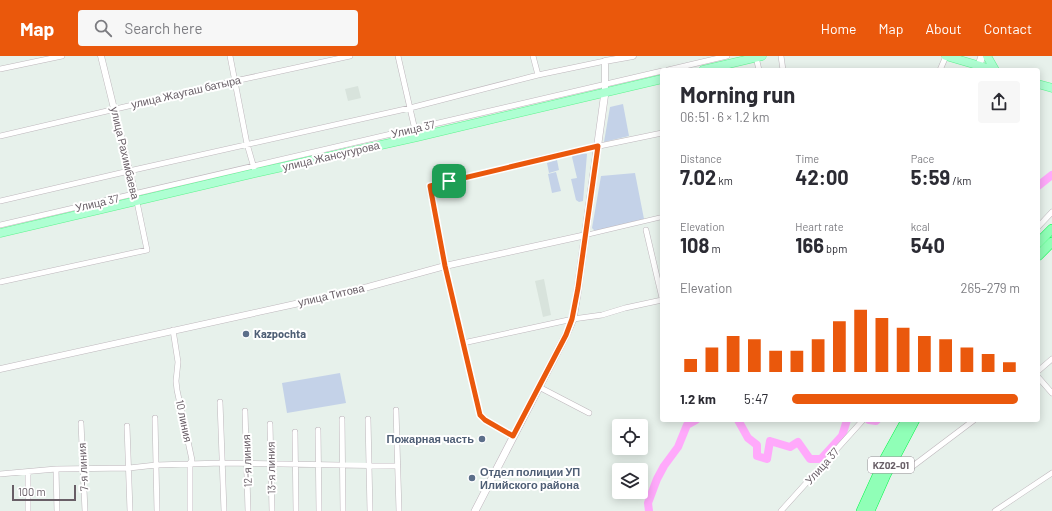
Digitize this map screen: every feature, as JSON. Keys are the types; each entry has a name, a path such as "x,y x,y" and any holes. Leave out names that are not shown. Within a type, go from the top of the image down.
{"highway":[{"path":"1040,241 1052,229"},
{"path":"1040,254 1052,242"},
{"name":"KZ02-01","path":"861,511 885,458 905,422"},
{"name":"KZ02-01","path":"870,511 886,475 914,422"}],"main road":[{"path":"946,56 988,68"},
{"path":"970,63 978,56"},
{"path":"979,65 982,56"},
{"path":"988,56 993,68"},
{"path":"711,68 759,57"},
{"name":"улица Жансугурова","path":"0,233 660,79"},
{"path":"1040,85 1052,88"},
{"path":"475,511 539,387 572,319 586,235 605,92"}],"street":[{"path":"0,69 62,56"},
{"name":"улица Рахимбаева","path":"0,282 147,250 115,109 101,56"},
{"path":"230,56 255,173"},
{"name":"улица Жаугаш батыра","path":"0,136 235,81 350,56"},
{"path":"398,56 417,137"},
{"path":"533,56 538,75"},
{"path":"0,201 410,108 538,75 633,56"},
{"path":"676,68 727,56"},
{"path":"781,56 783,68"},
{"path":"941,68 946,56"},
{"path":"758,68 759,57"},
{"path":"605,62 605,92"},
{"name":"Улица 37","path":"0,225 660,71"},
{"path":"513,436 485,420 480,415 445,266 430,186 660,132"},
{"path":"1040,225 1052,212"},
{"name":"улица Титова","path":"0,369 338,294 445,266 660,218"},
{"path":"644,222 660,290"},
{"path":"463,343 572,319 602,315 660,299"},
{"name":"10 линия","path":"173,330 178,362 177,386 192,460 190,464 190,511"},
{"path":"1040,369 1052,359"},
{"path":"1040,380 1052,393"},
{"path":"539,387 589,413"},
{"path":"220,402 224,511"},
{"path":"396,410 399,511"},
{"name":"12-я линия","path":"244,411 248,511"},
{"path":"154,418 157,511"},
{"path":"342,419 343,511"},
{"path":"368,419 370,511"},
{"name":"Улица 37","path":"781,511 861,422"},
{"path":"913,466 971,422"},
{"name":"7-я линия","path":"81,423 85,511"},
{"name":"13-я линия","path":"270,424 272,511"},
{"path":"127,426 130,511"},
{"path":"318,430 319,511"},
{"path":"294,432 296,511"},
{"path":"0,474 56,469 129,468 156,465 222,462 343,466 398,466"},
{"path":"56,469 57,511"},
{"path":"28,472 28,511"},
{"path":"996,511 1052,472"}],"shaded area":[{"path":"358,86 361,98 348,101 345,89"},
{"path":"623,104 629,136 604,142 610,107"},
{"path":"573,154 587,154 583,201 579,202 576,200 571,179 577,178 572,157"},
{"path":"557,160 559,170 549,173 547,163"},
{"path":"556,172 561,191 552,193 548,174"},
{"path":"635,173 644,219 595,231 592,228 601,176"},
{"path":"544,279 551,315 543,317 535,281"},
{"path":"340,373 346,403 287,413 282,383"}],"waterway":[{"path":"1040,184 1052,175"},
{"path":"649,511 648,503 657,479 664,466 678,447 687,425 692,422"},
{"path":"739,422 748,438 757,445 757,456 767,459 770,441 790,447 798,442 810,459 821,459 842,436 846,422"}],"place":[{"name":"Kazpochta","path":"246,334"},
{"name":"Пожарная часть","path":"482,439"},
{"name":"Отдел полиции УП Илийского района","path":"472,478"}],"route":[{"path":"598,146 583,260 570,327 513,436 485,420 480,415 445,266 430,186 449,181 482,172 598,146"}]}
